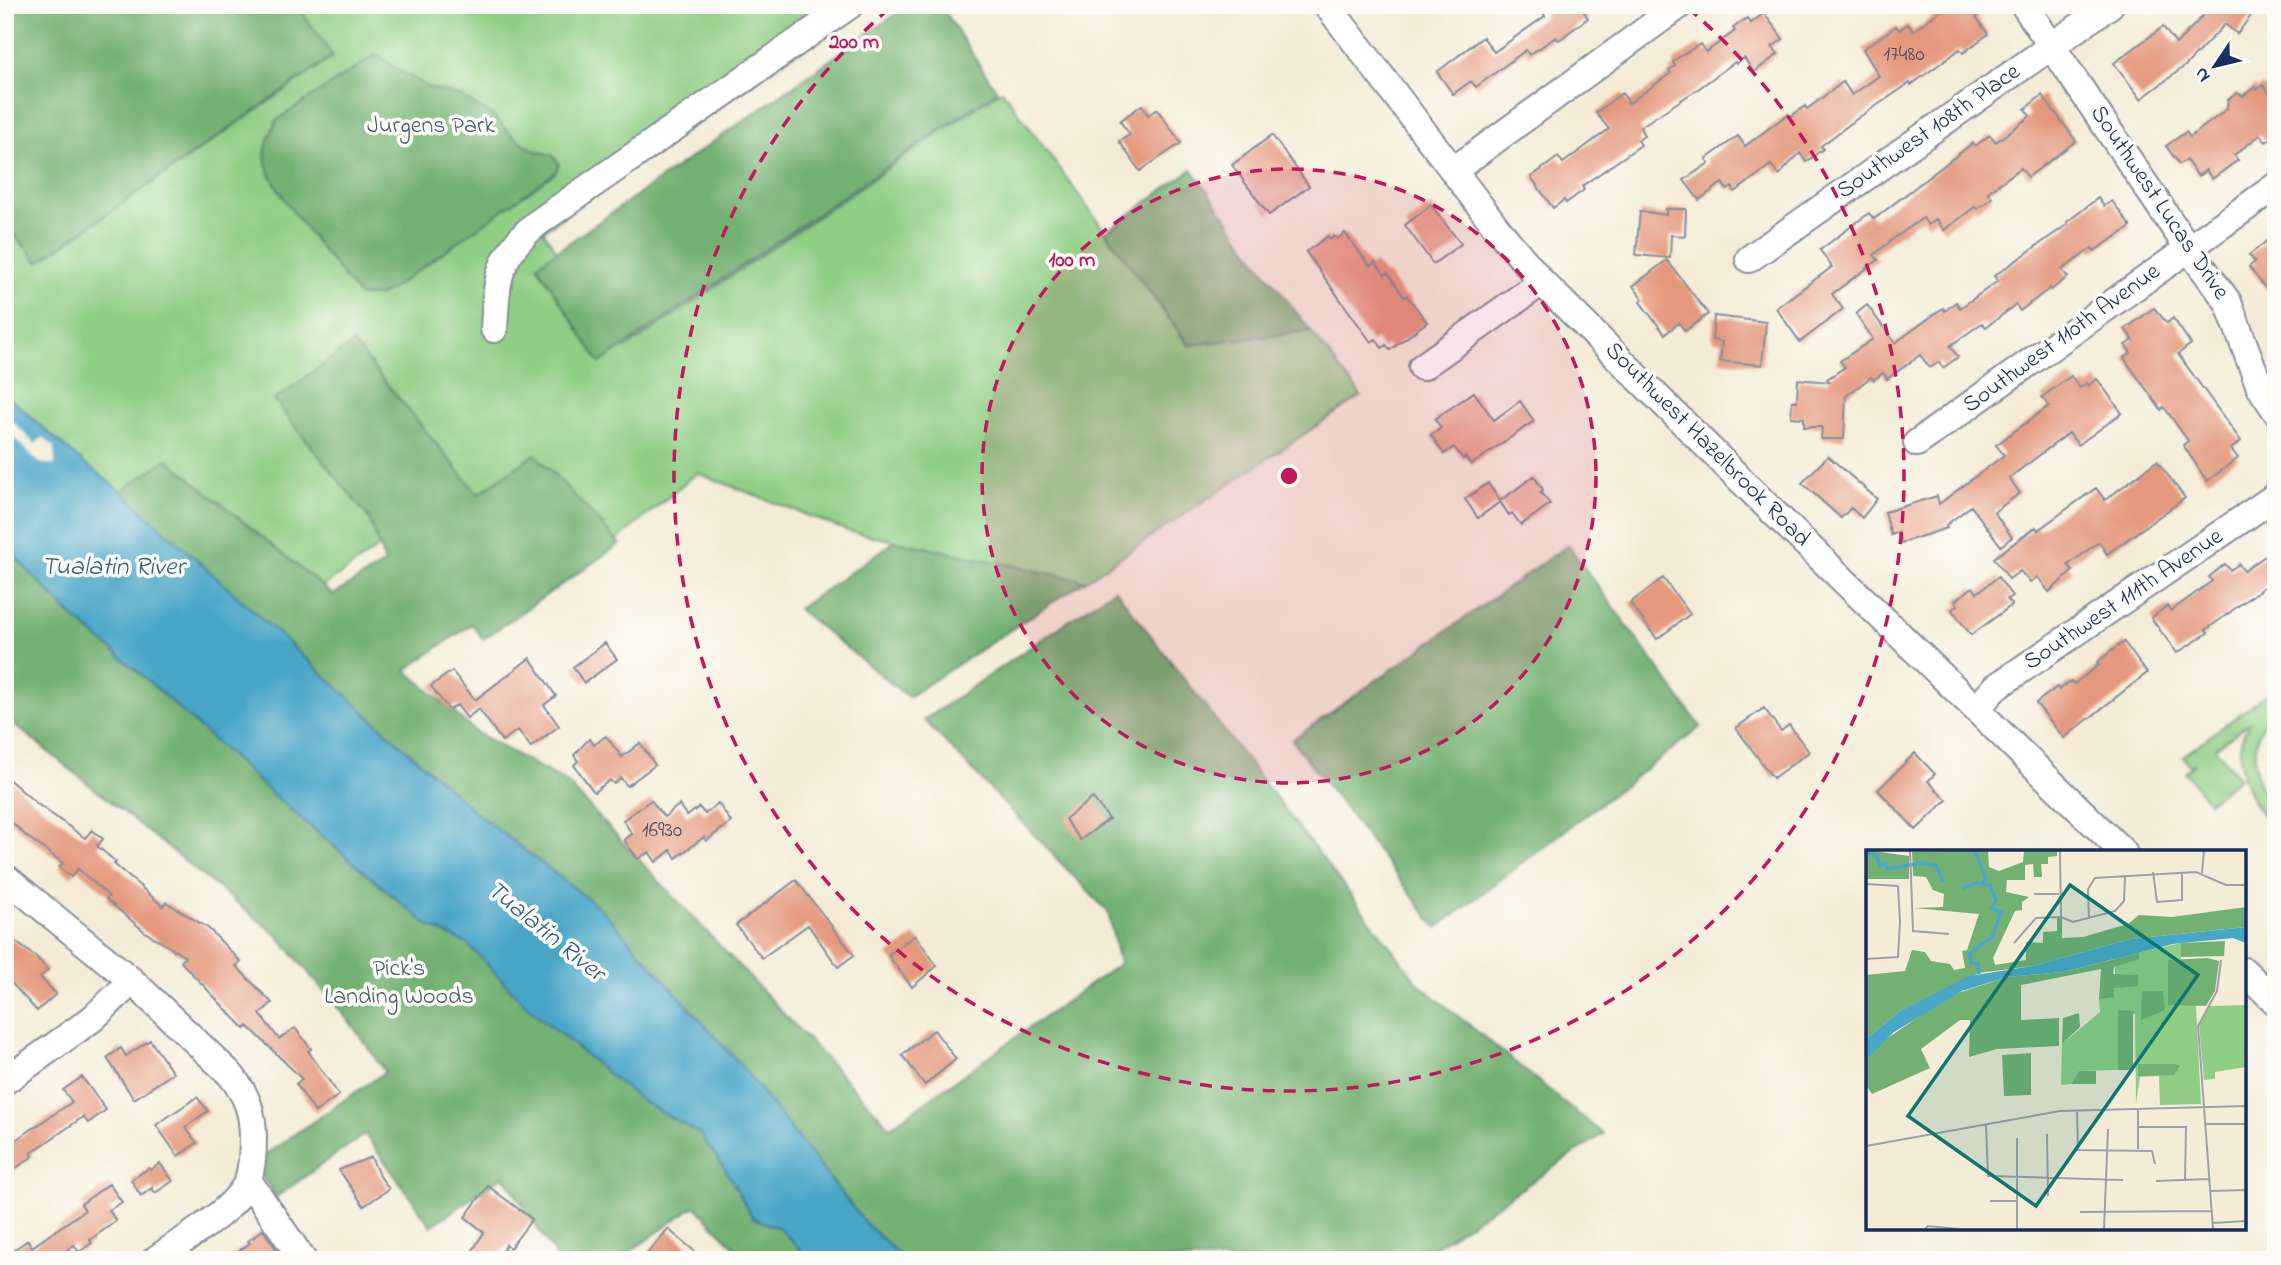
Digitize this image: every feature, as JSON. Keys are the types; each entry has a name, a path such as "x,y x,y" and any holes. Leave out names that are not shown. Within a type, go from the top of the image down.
{"street":[{"path":"494,329 500,268 516,240 850,5"},
{"name":"Southwest Hazelbrook Road","path":"1327,5 1500,232 1542,282 1765,504 2121,850"},
{"path":"1454,170 1680,5"},
{"name":"Southwest Lucas Drive","path":"2024,5 2188,248 2228,302 2260,387 2276,411"},
{"name":"Southwest 108th Place","path":"1749,259 2110,5"},
{"name":"Southwest 110th Avenue","path":"1917,443 2276,186"},
{"path":"1422,367 1542,282"},
{"name":"Southwest 111th Avenue","path":"1977,708 1996,687 2276,496"},
{"path":"5,877 132,981 230,1074 240,1086 253,1117 253,1151 248,1180 240,1194 227,1209 155,1260"},
{"path":"2246,973 2276,1002"},
{"path":"5,1081 92,1019 132,981"},
{"path":"248,1180 303,1260"}],"green space":[{"path":"5,5 297,5 333,56 38,262 5,224"},
{"name":"Jurgens Park","path":"297,5 863,5 543,231 626,348 1002,90 1188,345 1311,331 1361,396 1085,581 848,531 697,473 616,541 480,510 464,487 269,625 121,491 80,460 5,394 5,224 39,262 333,57"},
{"path":"909,5 940,5 997,91 600,363 537,265"},
{"name":"Jurgens Park","path":"377,54 399,71 430,88 460,96 492,115 513,136 536,151 552,155 559,164 556,172 389,291 378,296 359,296 306,230 280,192 266,162 266,151 277,120"},
{"path":"1192,169 1262,268 1311,331 1189,345 1106,232"},
{"path":"353,343 478,494 535,454 620,544 483,639 472,624 406,670 477,733 566,782 890,1127 1119,964 1108,912 924,720 1115,589 1420,985 1603,1134 1415,1260 905,1260 865,1223 737,1061 601,909 476,813 121,491 167,459 333,595 385,563 369,518 274,400"},
{"path":"895,541 1085,581 908,697 798,609"},
{"path":"1568,545 1701,727 1437,928 1292,740"},
{"name":"Pick's Landing Woods","path":"5,546 70,614 142,675 279,800 429,926 468,944 527,1006 641,1101 699,1133 727,1172 753,1218 780,1228 810,1260 747,1260 695,1206 618,1260 558,1260 504,1176 431,1226 365,1134 276,1197 253,1163 385,1072 353,1026 278,936 5,717"},
{"path":"2276,687 2276,704 2257,738 2255,761 2263,794 2276,812 2276,829 2253,800 2243,775 2240,750 2249,723 2215,748 2239,778 2209,802 2185,772 2195,763 2190,766 2183,756"}],"water":[{"name":"Tualatin River","path":"5,394 80,460 121,491 476,813 601,909 737,1061 865,1223 904,1260 810,1260 780,1228 753,1218 727,1172 699,1133 641,1101 527,1006 468,944 429,926 279,800 142,675 70,614 5,546"}],"pier":[{"path":"8,417 35,444 43,437 54,447 55,465 40,463 5,429 5,420"}],"building":[{"path":"1537,5 1579,5 1588,18 1559,40 1556,37 1529,55 1526,50 1476,87 1471,81 1453,94 1437,72 1483,37 1494,52 1545,16"},
{"path":"1948,5 1992,5 1976,17 1988,34 1963,53 1960,49 1911,85 1910,83 1858,118 1821,146 1823,149 1806,162 1800,153 1779,175 1771,165 1735,192 1732,187 1727,190 1722,183 1699,200 1684,180 1709,163 1706,159 1738,136 1745,146 1788,114 1790,117 1805,106 1807,109 1843,82 1852,95 1879,76 1863,49 1896,26 1899,30 1908,24 1913,31"},
{"path":"2213,5 2259,5 2237,34 2225,24 2185,66 2141,99 2114,63 2163,27 2176,44"},
{"path":"1764,13 1783,39 1772,47 1778,54 1754,72 1744,58 1736,64 1735,62 1640,127 1644,136 1638,140 1641,145 1582,186 1584,190 1566,203 1564,200 1553,208 1531,177 1558,157 1563,163 1609,129 1596,113 1622,93 1629,103 1671,73 1669,70 1675,66 1673,62 1679,57 1700,44 1706,52 1735,31 1733,28 1747,18 1751,23"},
{"path":"2263,85 2276,102 2276,135 2266,142 2260,135 2234,155 2238,160 2212,179 2206,170 2198,176 2186,160 2179,164 2166,146 2186,132 2190,137 2227,109 2228,100 2237,93 2243,96 2255,87 2257,90"},
{"path":"2042,95 2076,141 2028,177 2021,168 1988,192 1992,198 1944,230 1936,219 1928,225 1923,218 1890,241 1874,255 1878,260 1832,294 1843,309 1800,342 1776,308 1832,267 1820,250 1869,213 1874,219 1973,143 1975,146 1990,135 1996,142 2030,116 2025,109"},
{"path":"1142,105 1148,115 1157,109 1181,143 1140,171 1119,141 1130,135 1120,121"},
{"path":"1272,135 1309,186 1269,215 1232,165"},
{"path":"2098,198 2104,206 2112,201 2131,227 2094,251 2092,248 2062,270 2068,277 2020,311 2016,305 1986,327 1982,323 1950,346 1958,357 1943,368 1939,362 1930,368 1920,355 1887,379 1883,373 1874,380 1871,377 1846,396 1844,439 1821,439 1822,427 1804,427 1804,418 1791,417 1792,401 1797,401 1798,379 1829,382 1827,379 1845,367 1840,361 1873,339 1856,314 1867,305 1895,343 1943,308 1945,311 1956,302 1960,308 1998,281 1994,276 2068,224 2067,222"},
{"path":"1431,205 1461,244 1433,264 1405,225"},
{"path":"1666,209 1686,209 1685,236 1671,235 1670,258 1636,255 1640,211 1666,215"},
{"path":"1345,233 1370,266 1375,262 1385,275 1388,273 1404,297 1407,296 1427,322 1390,350 1386,345 1382,348 1376,339 1371,342 1306,252 1328,236 1330,240 1334,236 1337,239"},
{"path":"2267,241 2276,253 2276,302 2249,267 2255,262 2249,255"},
{"path":"1667,260 1708,314 1685,331 1679,323 1665,334 1640,302 1643,299 1633,286"},
{"path":"2154,308 2167,323 2173,318 2191,344 2178,354 2241,441 2231,449 2238,458 2207,481 2183,445 2188,441 2164,407 2161,410 2124,358 2131,353 2125,345 2133,340 2125,329"},
{"path":"1714,316 1766,322 1762,365 1720,361 1722,342 1712,340"},
{"path":"2071,376 2080,388 2097,379 2122,413 2078,445 2069,433 2009,478 2020,493 1994,512 2012,537 2001,546 1971,506 1946,525 1947,528 1901,543 1898,532 1891,535 1885,512 1937,496 1939,504 2004,455 1996,445 2049,406 2042,397"},
{"path":"1474,392 1494,420 1520,401 1534,421 1471,465 1454,447 1444,454 1431,435 1441,428 1435,419"},
{"path":"1828,456 1877,499 1862,518 1851,508 1841,518 1802,483"},
{"path":"2157,461 2185,498 2107,554 2099,542 2068,565 2073,571 2049,592 2038,577 2030,582 2020,571 2009,579 1994,558 2096,488 2105,500"},
{"path":"1534,476 1543,490 1540,492 1550,504 1521,525 1512,513 1509,515 1500,502 1478,518 1465,499 1488,483 1500,501"},
{"path":"2276,548 2276,578 2206,630 2208,633 2177,653 2151,618 2167,606 2171,611 2212,581 2209,577 2225,564 2230,570 2239,564 2244,571"},
{"path":"1998,577 2012,596 2007,599 2012,605 1971,635 1952,610 1958,605 1955,601 1973,587 1977,593"},
{"path":"1663,578 1690,614 1657,639 1630,603"},
{"path":"2124,642 2147,673 2064,738 2036,703 2057,687 2059,690 2071,681 2074,684"},
{"path":"605,643 617,659 584,683 573,667"},
{"path":"530,658 556,696 544,705 559,726 531,747 518,730 502,741 479,709 467,718 457,705 449,710 431,686 452,671 475,700"},
{"path":"1764,708 1781,731 1789,725 1809,752 1773,778 1736,728"},
{"path":"606,736 622,757 640,743 655,765 627,786 621,778 614,784 610,780 594,792 574,765 578,761 574,755 589,739 594,745"},
{"path":"1915,753 1935,774 1928,781 1947,800 1916,830 1878,790"},
{"path":"5,776 36,803 85,838 92,830 103,839 97,846 163,906 166,902 208,928 241,962 236,966 272,1003 260,1014 279,1039 295,1028 339,1095 315,1112 296,1084 302,1079 248,1026 245,1029 220,1003 181,962 185,957 145,932 106,899 109,896 78,869 71,877 59,867 63,863 25,835 5,816"},
{"path":"1093,798 1109,819 1080,840 1065,819"},
{"path":"651,800 664,817 679,805 687,816 699,807 705,814 718,803 731,822 706,841 704,837 676,858 671,850 656,862 649,852 638,859 624,840 632,834 623,820"},
{"path":"796,880 854,955 838,967 808,925 762,958 736,925"},
{"path":"5,934 36,957 48,970 40,977 56,994 37,1011 5,976"},
{"path":"915,935 937,966 912,987 888,955"},
{"path":"934,1030 956,1059 925,1085 902,1055"},
{"path":"150,1040 173,1073 134,1099 107,1058 121,1048 126,1056"},
{"path":"82,1077 106,1110 88,1123 83,1117 31,1153 33,1156 5,1176 5,1147 72,1102 63,1090"},
{"path":"197,1097 208,1111 185,1127 197,1143 178,1156 156,1125"},
{"path":"371,1157 389,1189 364,1206 339,1170"},
{"path":"160,1163 173,1181 155,1193 152,1188 141,1196 131,1180"},
{"path":"109,1184 122,1202 109,1210 116,1221 90,1240 92,1243 79,1252 74,1245 52,1260 5,1260 5,1256 28,1240 32,1247 85,1210 81,1204"},
{"path":"488,1186 532,1219 510,1248 506,1245 497,1260 467,1260 484,1232 465,1217"},
{"path":"668,1229 705,1260 642,1260"},
{"path":"263,1230 284,1260 226,1260 250,1243 248,1241"}]}
